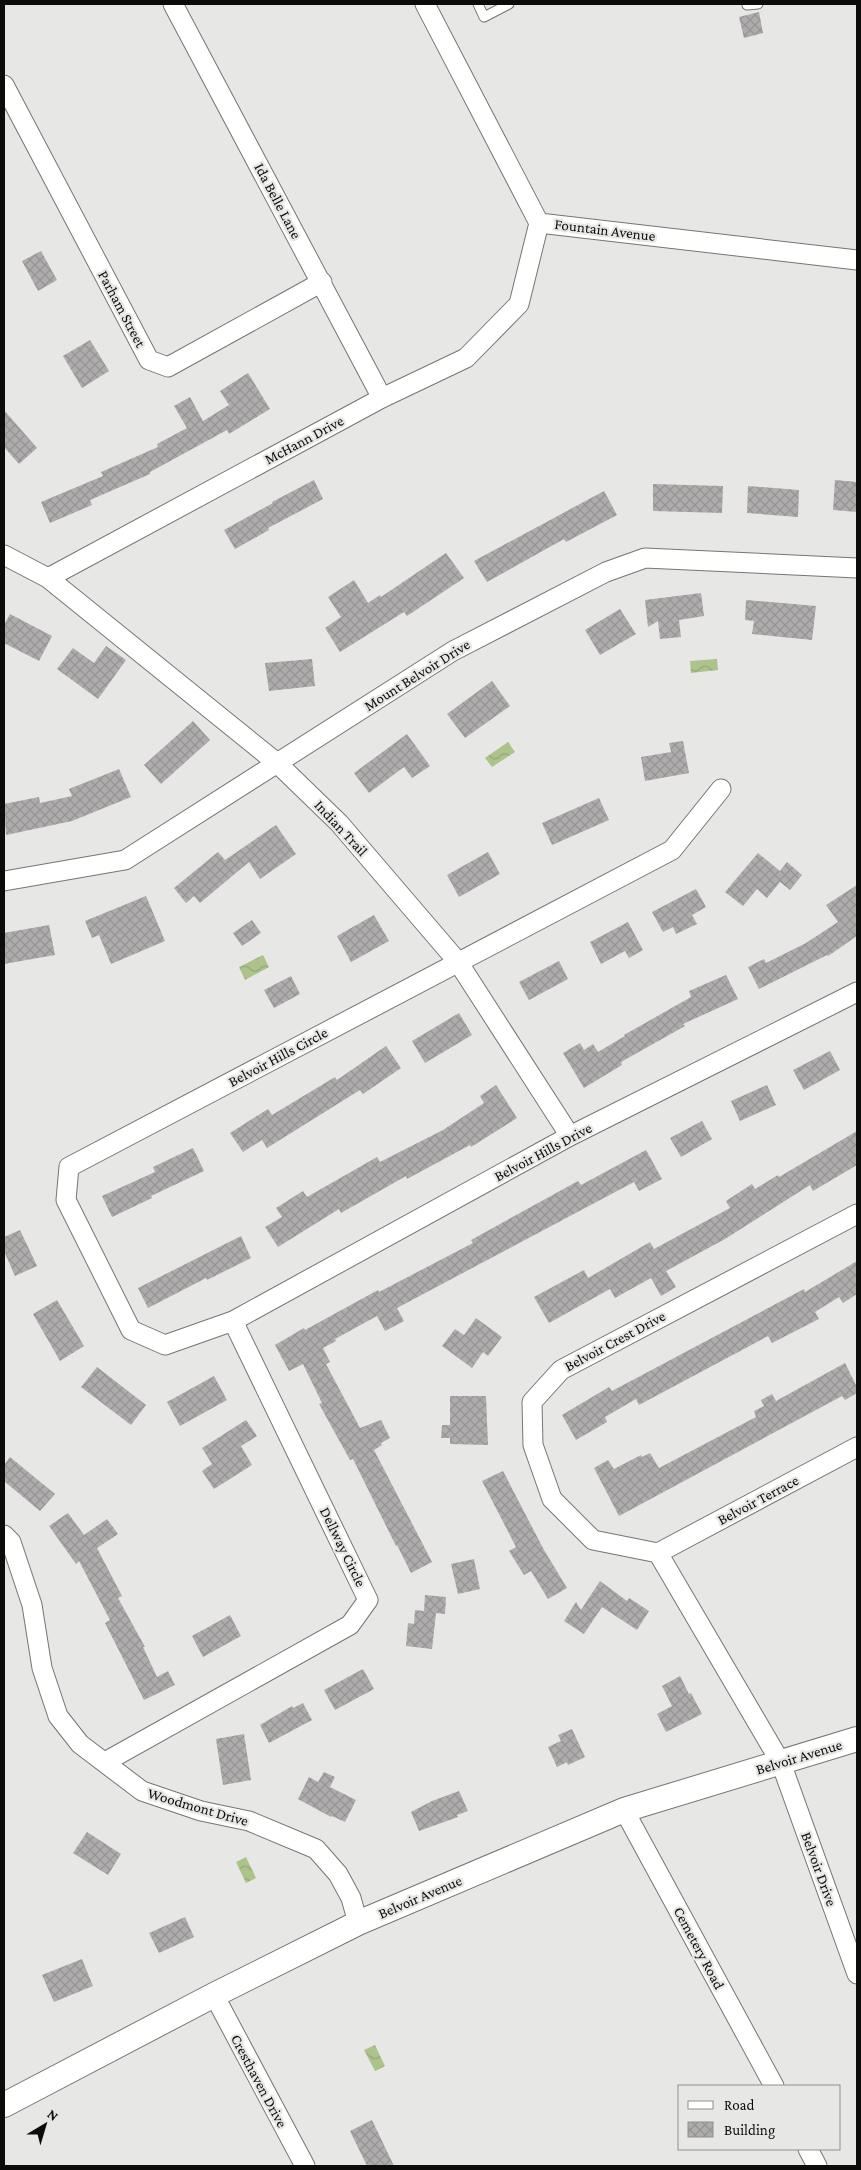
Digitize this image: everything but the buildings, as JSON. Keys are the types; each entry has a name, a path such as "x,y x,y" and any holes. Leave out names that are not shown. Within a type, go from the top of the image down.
{"street":[{"name":"Ida Belle Lane","path":"174,4 382,398"},
{"name":"Fountain Avenue","path":"425,4 539,223 857,260"},
{"name":"Parham Street","path":"4,85 149,360 168,367 322,282"},
{"name":"McHann Drive","path":"48,578 382,398 466,358 520,304 539,223"},
{"path":"4,555 48,578"},
{"name":"Mount Belvoir Drive","path":"4,881 125,860 453,651 606,572 646,558 857,568"},
{"name":"Indian Trail","path":"48,578 278,763 339,822 458,962 570,1136"},
{"name":"Belvoir Hills Circle","path":"233,1321 165,1345 131,1330 66,1200 69,1167 672,850 721,789"},
{"name":"Belvoir Hills Drive","path":"233,1321 570,1136 857,992"},
{"name":"Belvoir Crest Drive","path":"658,1553 593,1540 552,1499 532,1445 532,1402 561,1370 857,1214"},
{"name":"Dellway Circle","path":"105,1762 350,1626 368,1600 233,1321"},
{"name":"Belvoir Terrace","path":"658,1553 857,1447"},
{"name":"Woodmont Drive","path":"4,1535 11,1542 32,1605 42,1668 58,1716 80,1744 142,1791 201,1811 249,1821 316,1849 338,1874 351,1898 358,1923"},
{"path":"658,1553 781,1763"},
{"name":"Belvoir Avenue","path":"4,2106 214,1995 358,1923 624,1810 857,1740"},
{"name":"Belvoir Drive","path":"781,1763 857,1974"},
{"name":"Cemetery Road","path":"624,1810 773,2085"},
{"name":"Cresthaven Drive","path":"214,1995 305,2166"},
{"path":"809,2150 817,2166"}],"lane":[{"path":"478,4 484,16 508,4"},
{"path":"747,6 758,4"}],"water":[{"path":"717,659 718,670 691,673 690,661"},
{"path":"508,742 515,752 492,767 485,758"},
{"path":"263,955 269,967 245,980 239,967"},
{"path":"246,1857 256,1878 246,1883 236,1862"},
{"path":"375,2045 385,2066 375,2071 364,2050"}]}
